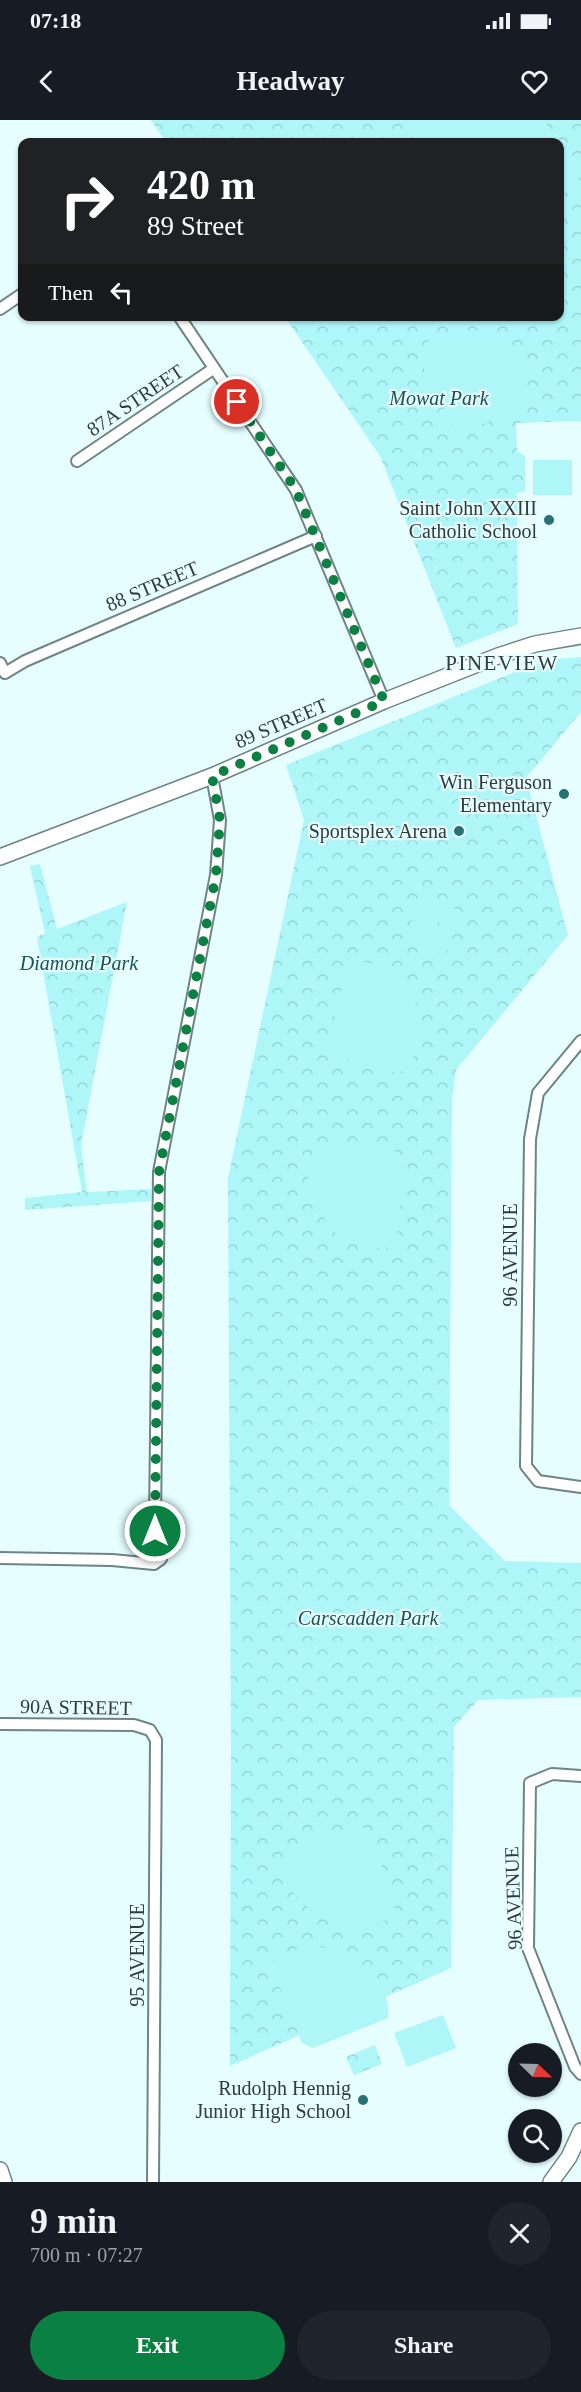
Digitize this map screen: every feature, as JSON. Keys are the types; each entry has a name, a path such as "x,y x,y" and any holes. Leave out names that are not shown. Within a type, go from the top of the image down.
{"street":[{"path":"0,309 18,297"},
{"path":"182,321 296,490 384,701"},
{"name":"87A STREET","path":"77,461 213,369"},
{"name":"88 STREET","path":"2,668 25,661 316,536"},
{"name":"89 STREET","path":"0,857 212,776 384,701 513,651 548,641 581,636"},
{"path":"0,1558 112,1560 154,1564 159,1562 162,1556 155,1521 159,1172 216,875 220,820 212,776"},
{"name":"96 AVENUE","path":"581,1041 538,1094 528,1151 526,1466 538,1481 581,1487"},
{"name":"90A STREET","path":"0,1724 134,1725 150,1730"},
{"name":"95 AVENUE","path":"150,1730 157,1746 153,2182"},
{"name":"96 AVENUE","path":"581,1776 552,1774 530,1783 528,1948 575,2067 581,2074"},
{"path":"551,2182 569,2157 581,2131"},
{"path":"0,2170 4,2182"}],"green space":[{"name":"Mowat Park","path":"151,120 581,120 581,421 516,423 517,451 525,456 525,492 517,493 518,624 456,648 380,456 288,321 564,321 564,138 163,138"},
{"path":"403,120 544,120 555,138 414,138"},
{"path":"564,153 581,183 564,194"},
{"path":"474,330 499,340 508,348 516,357 526,379 527,403 465,433 454,428 416,353 429,340 453,331"},
{"path":"533,460 572,460 572,495 533,495"},
{"name":"Carscadden Park","path":"581,657 581,712 526,778 568,935 456,1070 452,1098 449,1505 505,1561 581,1563 581,1697 478,1700 454,1727 451,1968 230,2066 228,1178 304,820 286,765 525,668 555,659"},
{"name":"Diamond Park","path":"40,864 57,929 127,902 81,1145 87,1192 151,1189 151,1201 25,1210 25,1198 82,1192 37,937 45,933 30,866"},
{"path":"423,895 463,912 456,930 415,913"},
{"path":"412,920 452,936 445,955 404,938"},
{"path":"367,962 388,971 403,981 410,990 417,1007 421,1026 419,1044 412,1060 399,1074 333,1056 327,1045 349,963"},
{"path":"319,1142 399,1152 406,1162 395,1246 371,1248 355,1244 330,1228 318,1206 308,1177 311,1158"},
{"path":"361,1826 372,1833 396,1914 378,1924 358,1929 329,1921 301,1901 287,1882 283,1859 284,1850"},
{"path":"309,1946 344,1953 364,1966 380,1985 388,2007 388,2018 313,2048 302,2043 271,1964 284,1953"},
{"path":"443,2015 456,2048 407,2067 394,2033"},
{"path":"375,2045 382,2064 354,2075 346,2057"}],"place":[{"name":"Saint John XXIII Catholic School","path":"549,520"},
{"name":"Win Ferguson Elementary","path":"564,794"},
{"name":"Sportsplex Arena","path":"459,831"},
{"name":"Rudolph Hennig Junior High School","path":"363,2100"}],"district":[{"name":"PINEVIEW","path":"502,663"}],"route":[{"path":"155,1531 159,1172 216,875 220,820 212,776 384,701 296,490 237,402"}]}
